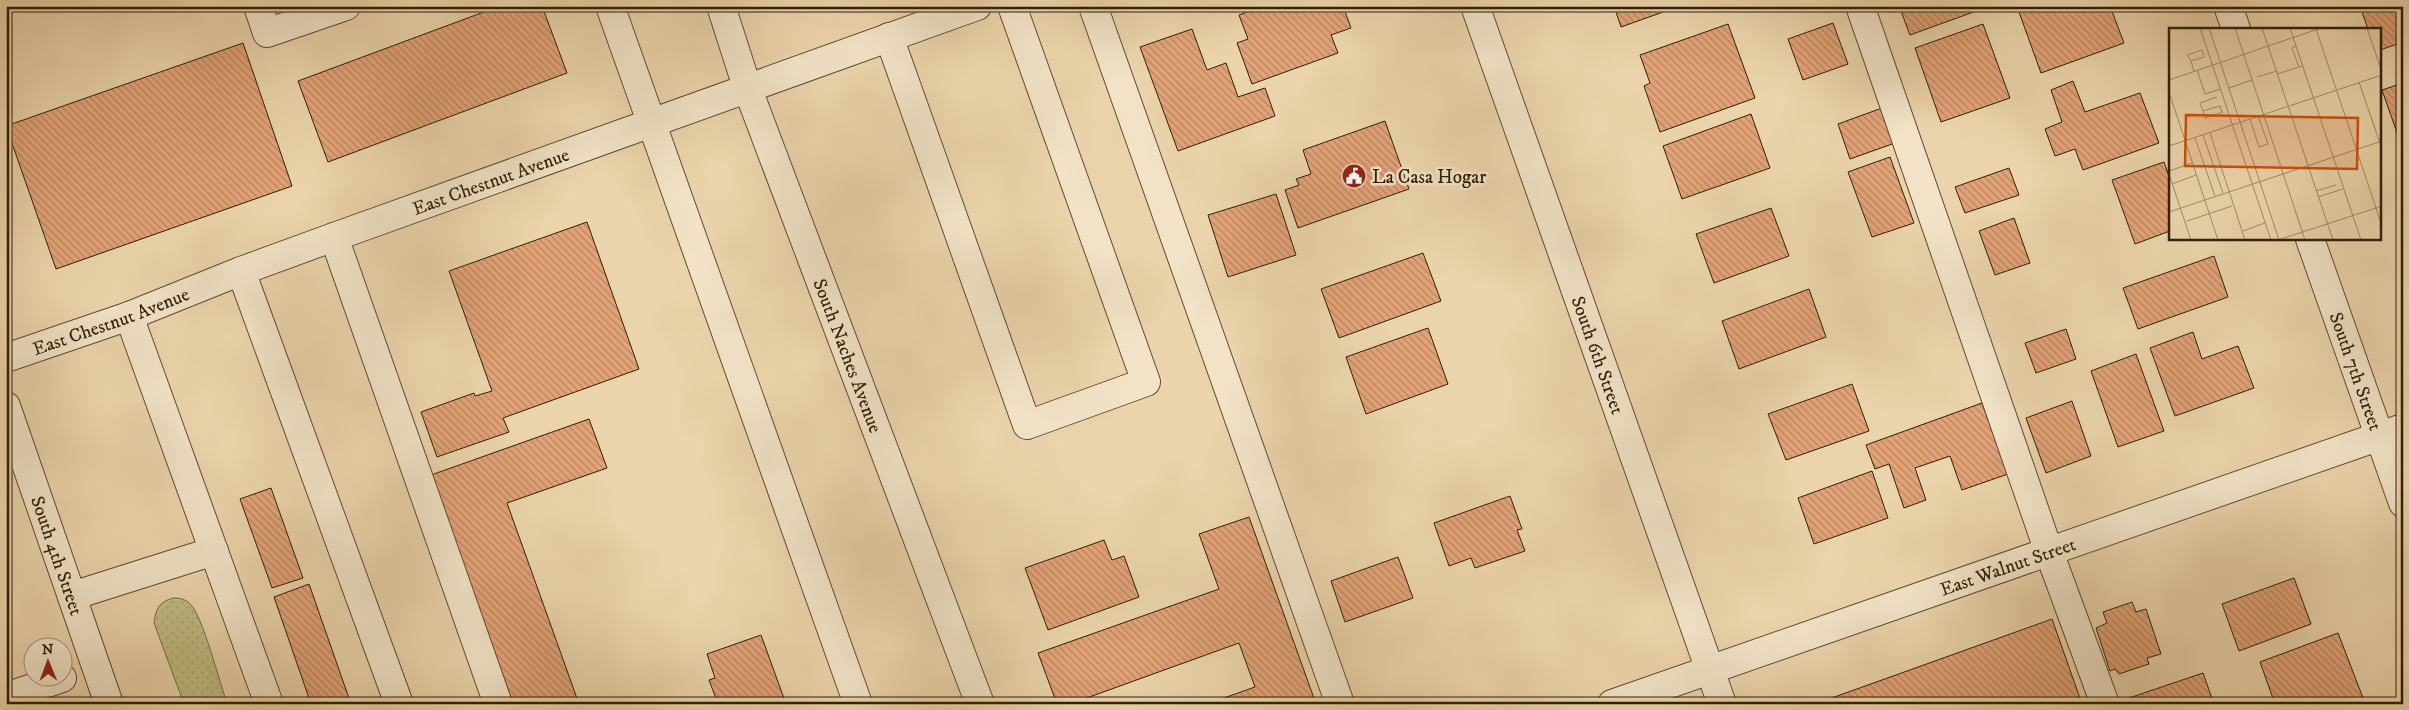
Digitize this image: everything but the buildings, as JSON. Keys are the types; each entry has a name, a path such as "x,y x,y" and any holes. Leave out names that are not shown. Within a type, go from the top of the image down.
{"street":[{"path":"258,6 267,34 346,6"},
{"path":"610,6 858,704"},
{"name":"South Naches Avenue","path":"721,6 747,87 980,704"},
{"name":"East Chestnut Avenue","path":"6,358 129,316 241,271 334,237 747,87 977,6"},
{"path":"889,37 1027,425 1146,382 1012,6"},
{"path":"1093,6 1340,704"},
{"name":"South 6th Street","path":"1475,6 1722,704"},
{"path":"1860,6 2049,552 2105,704"},
{"path":"2228,6 2236,28"},
{"path":"334,237 498,704"},
{"name":"South 7th Street","path":"2310,240 2391,433 2403,503"},
{"path":"241,271 399,704"},
{"path":"129,316 269,704"},
{"name":"South 4th Street","path":"6,406 109,704"},
{"name":"East Walnut Street","path":"1612,704 2391,433"},
{"path":"72,596 214,551"},
{"path":"72,674 96,666"},
{"path":"6,697 33,688"}],"shaded area":[{"path":"173,598 187,601 196,612 206,635 226,700 217,704 184,704 154,623 159,606 164,601"}],"place":[{"name":"La Casa Hogar","path":"1354,176"}]}
